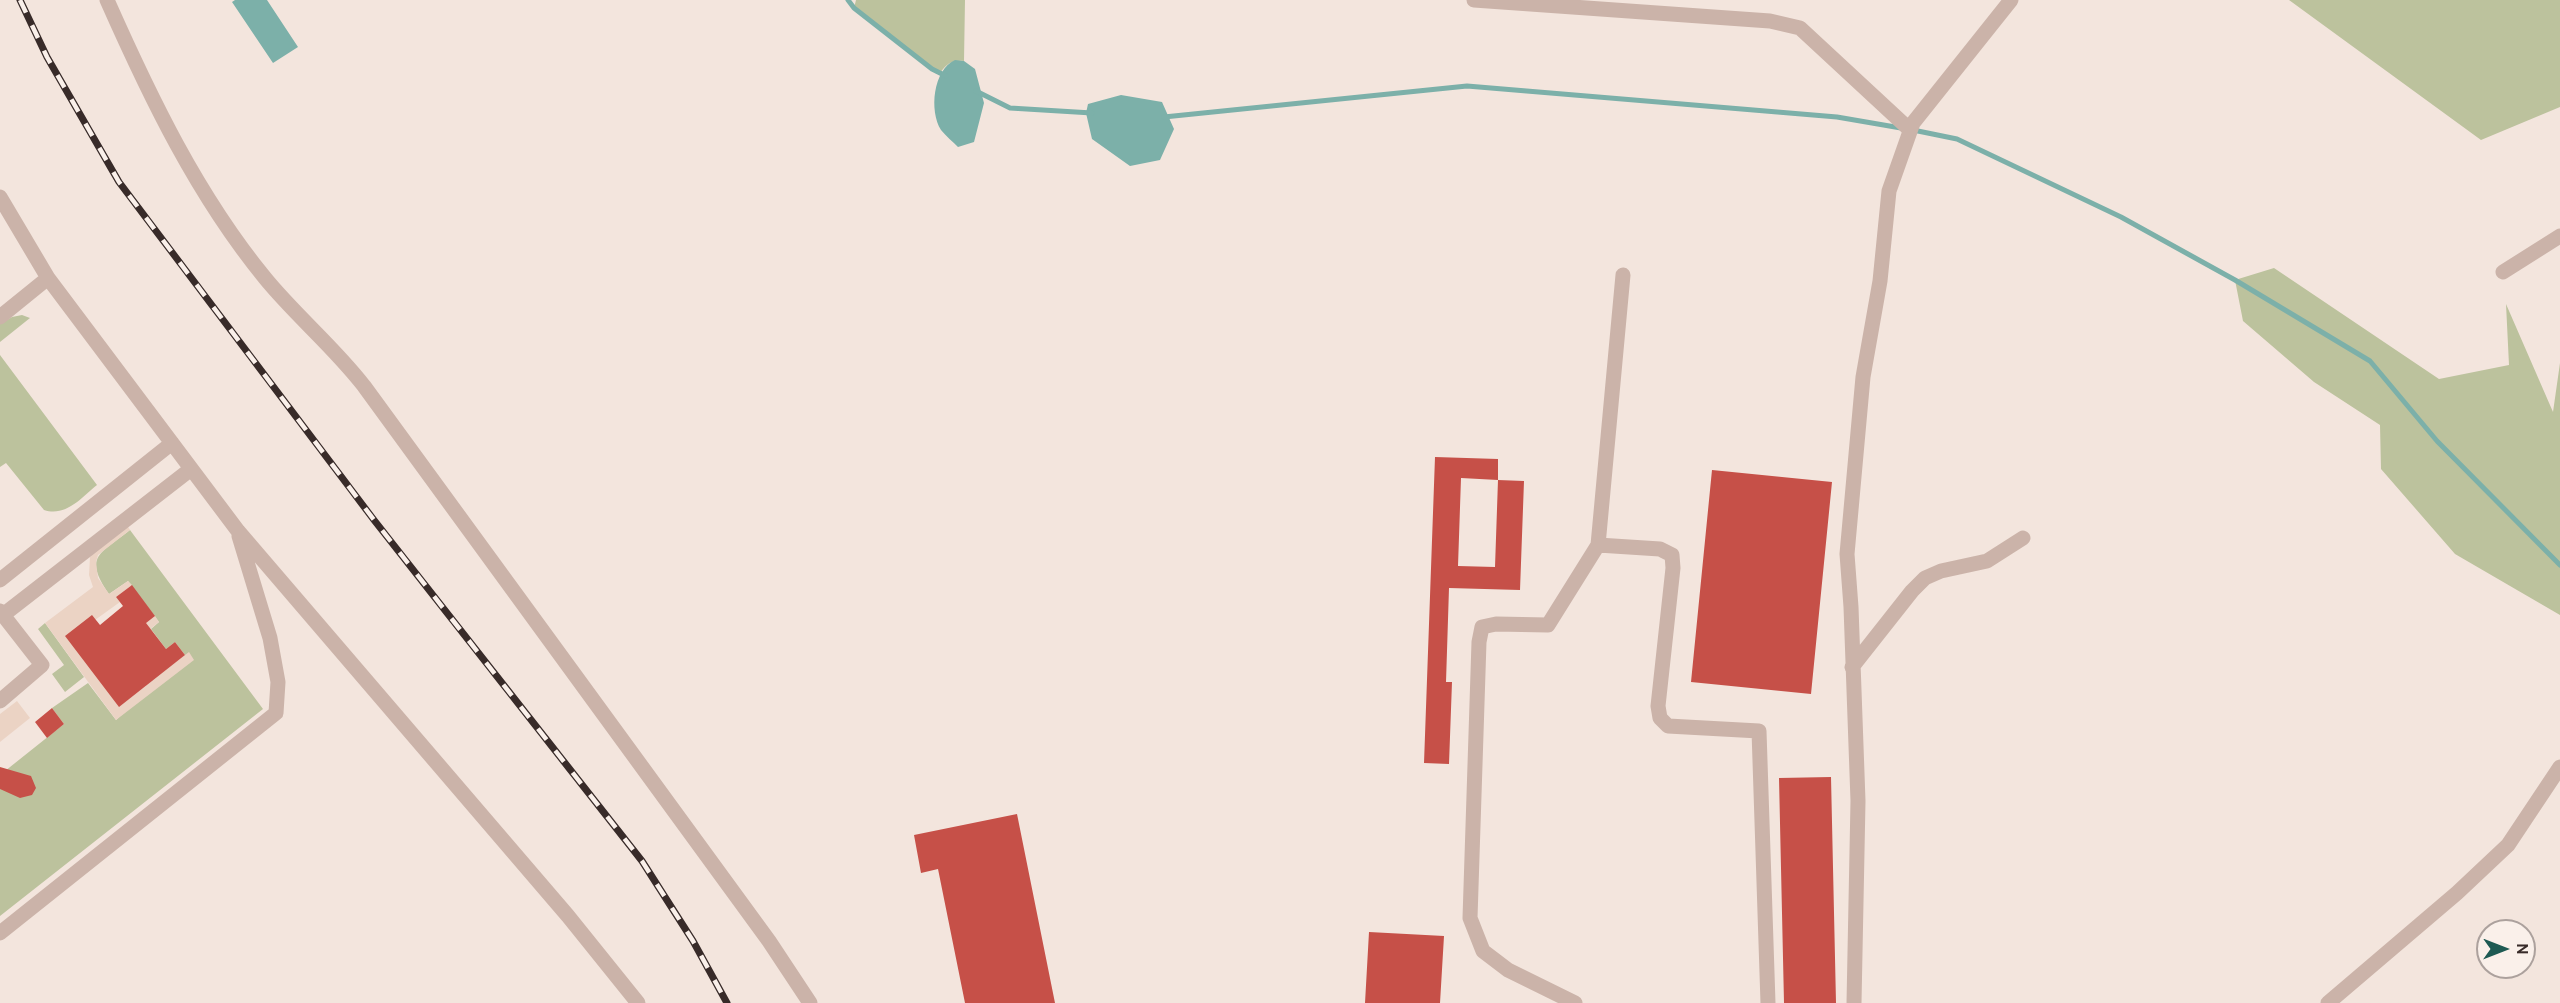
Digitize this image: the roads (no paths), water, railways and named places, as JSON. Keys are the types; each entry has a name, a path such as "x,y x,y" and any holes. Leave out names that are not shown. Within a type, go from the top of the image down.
{"street":[{"path":"107,0 145,87 224,224 266,280 342,358 364,386 769,941 810,1003"},
{"path":"1474,0 1770,21 1800,28 1909,129"},
{"path":"1854,1003 1858,801 1847,554 1861,401 1880,281 1889,191 1909,129 2011,0"},
{"path":"0,197 48,278 238,531 568,916 638,1003"},
{"path":"2503,272 2560,236"},
{"path":"1575,1003 1508,970 1483,951 1470,918 1479,642 1482,627 1496,624 1548,625 1598,545 1623,275"},
{"path":"0,317 48,278"},
{"path":"0,580 172,443"},
{"path":"0,701 42,665 1,613 191,469"},
{"path":"0,933 276,713 278,682 270,638 238,531"},
{"path":"1852,667 1912,591 1925,578 1941,571 1987,561 2023,538"},
{"path":"1598,545 1660,549 1672,555 1658,706 1659,717 1668,726 1759,731 1768,1003"},
{"path":"2328,1003 2457,893 2508,845 2560,767"}],"water":[{"path":"235,0 267,0 298,47 273,63 232,2"},
{"path":"955,60 964,61 975,69 984,103 974,142 958,147 941,130 937,122 934,102 942,72"},
{"path":"1121,95 1162,102 1174,129 1160,160 1130,166 1092,139 1086,113 1088,104"}],"waterway":[{"path":"848,0 854,8 932,69 946,76"},
{"path":"1164,117 1467,86 1837,117 1901,128"},
{"path":"976,91 1010,108 1092,113"},
{"path":"1913,130 1957,139 2121,217 2235,280 2370,361 2437,441 2560,565"}],"railway":[{"path":"20,0 47,57 119,182 374,520 642,861 693,941 727,1003"}]}
